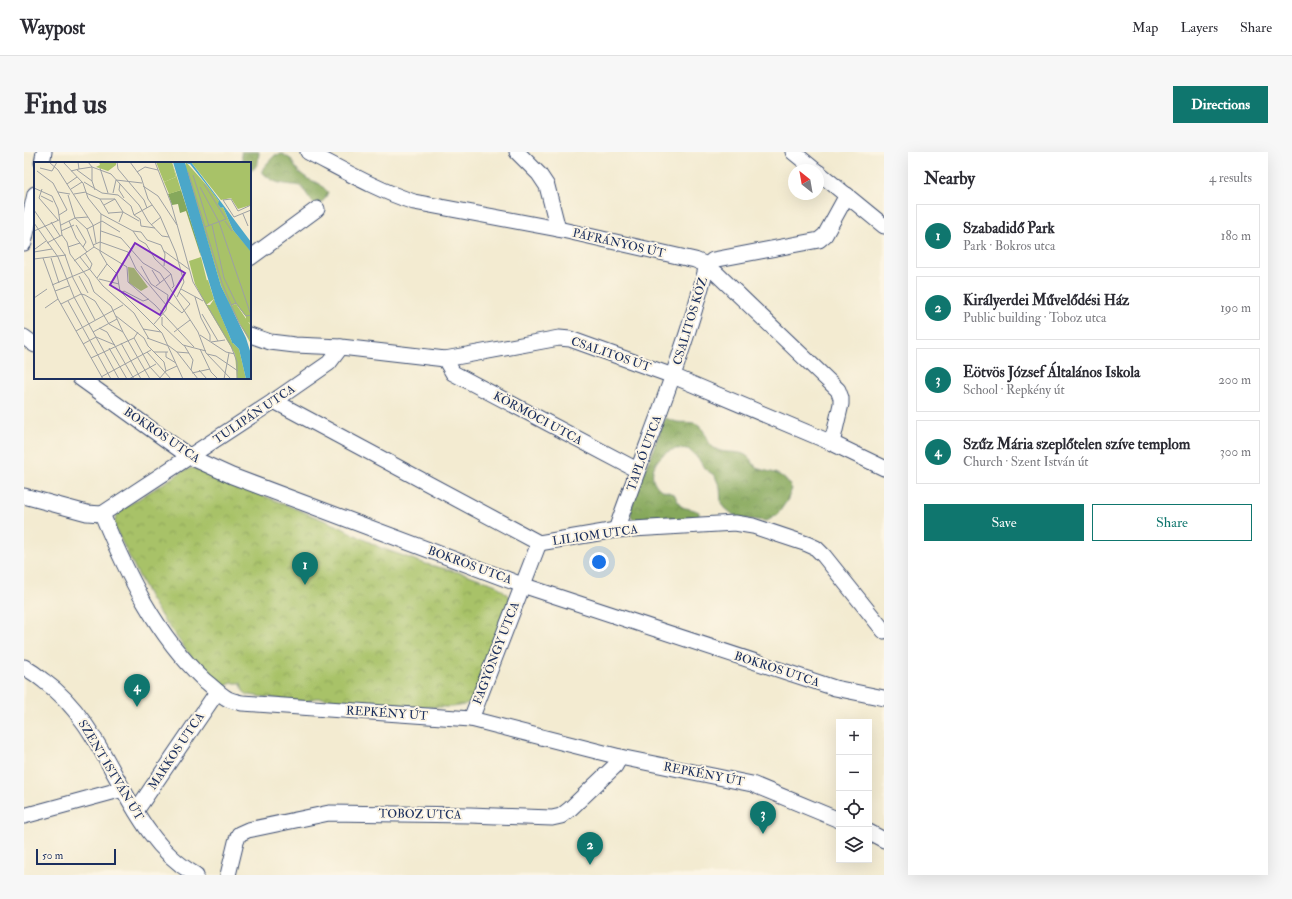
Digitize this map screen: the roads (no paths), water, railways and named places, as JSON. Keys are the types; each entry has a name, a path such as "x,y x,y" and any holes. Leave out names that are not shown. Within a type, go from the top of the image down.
{"street":[{"path":"42,162 44,152"},
{"name":"PÁFRÁNYOS ÚT","path":"308,152 401,198 414,202 558,229 695,260 707,265 838,390 841,398 841,404 832,443"},
{"path":"517,152 539,174 547,186 558,229"},
{"path":"793,152 808,164"},
{"path":"824,177 884,226"},
{"path":"707,265 713,260 819,240 825,235 847,195"},
{"path":"27,239 34,200"},
{"path":"251,257 317,209"},
{"name":"CSALITOS KÖZ","path":"673,376 707,265"},
{"name":"CSALITOS ÚT","path":"251,335 270,342 295,345 341,347 445,359 559,338 570,339 673,376 832,443 884,468"},
{"path":"24,337 34,344"},
{"name":"TULIPÁN UTCA","path":"102,514 190,457 329,363 341,347"},
{"name":"KÖRMÖCI UTCA","path":"445,359 454,373 637,470"},
{"name":"TAPLÓ UTCA","path":"616,530 673,376"},
{"name":"BOKROS UTCA","path":"81,379 190,457 232,476 522,585 835,688 884,698"},
{"name":"LILIOM UTCA","path":"274,401 539,543 616,530 734,523 753,526 807,544 816,548 824,556 884,630"},
{"path":"24,496 87,513 102,514"},
{"name":"REPKÉNY ÚT","path":"102,514 130,576 155,620 187,662 217,692 229,700 242,703 471,719 620,757 752,784 836,819"},
{"name":"FAGYÖNGY UTCA","path":"471,719 539,543"},
{"name":"SZENT ISTVÁN ÚT","path":"24,667 52,686 69,703 85,723 146,827 165,851 196,875"},
{"name":"MAKKOS UTCA","path":"136,811 217,692"},
{"name":"TOBOZ UTCA","path":"228,875 239,834 248,830 329,813 470,815 540,818 561,816 615,766 620,757"},
{"path":"24,816 123,789"},
{"path":"872,834 884,840"}],"place":[{"name":"Szabadidő Park","path":"305,585"},
{"name":"Szűz Mária szeplőtelen szíve templom","path":"137,707"},
{"name":"Eötvös József Általános Iskola","path":"763,834"},
{"name":"Királyerdei Művelődési Ház","path":"590,865"}]}
